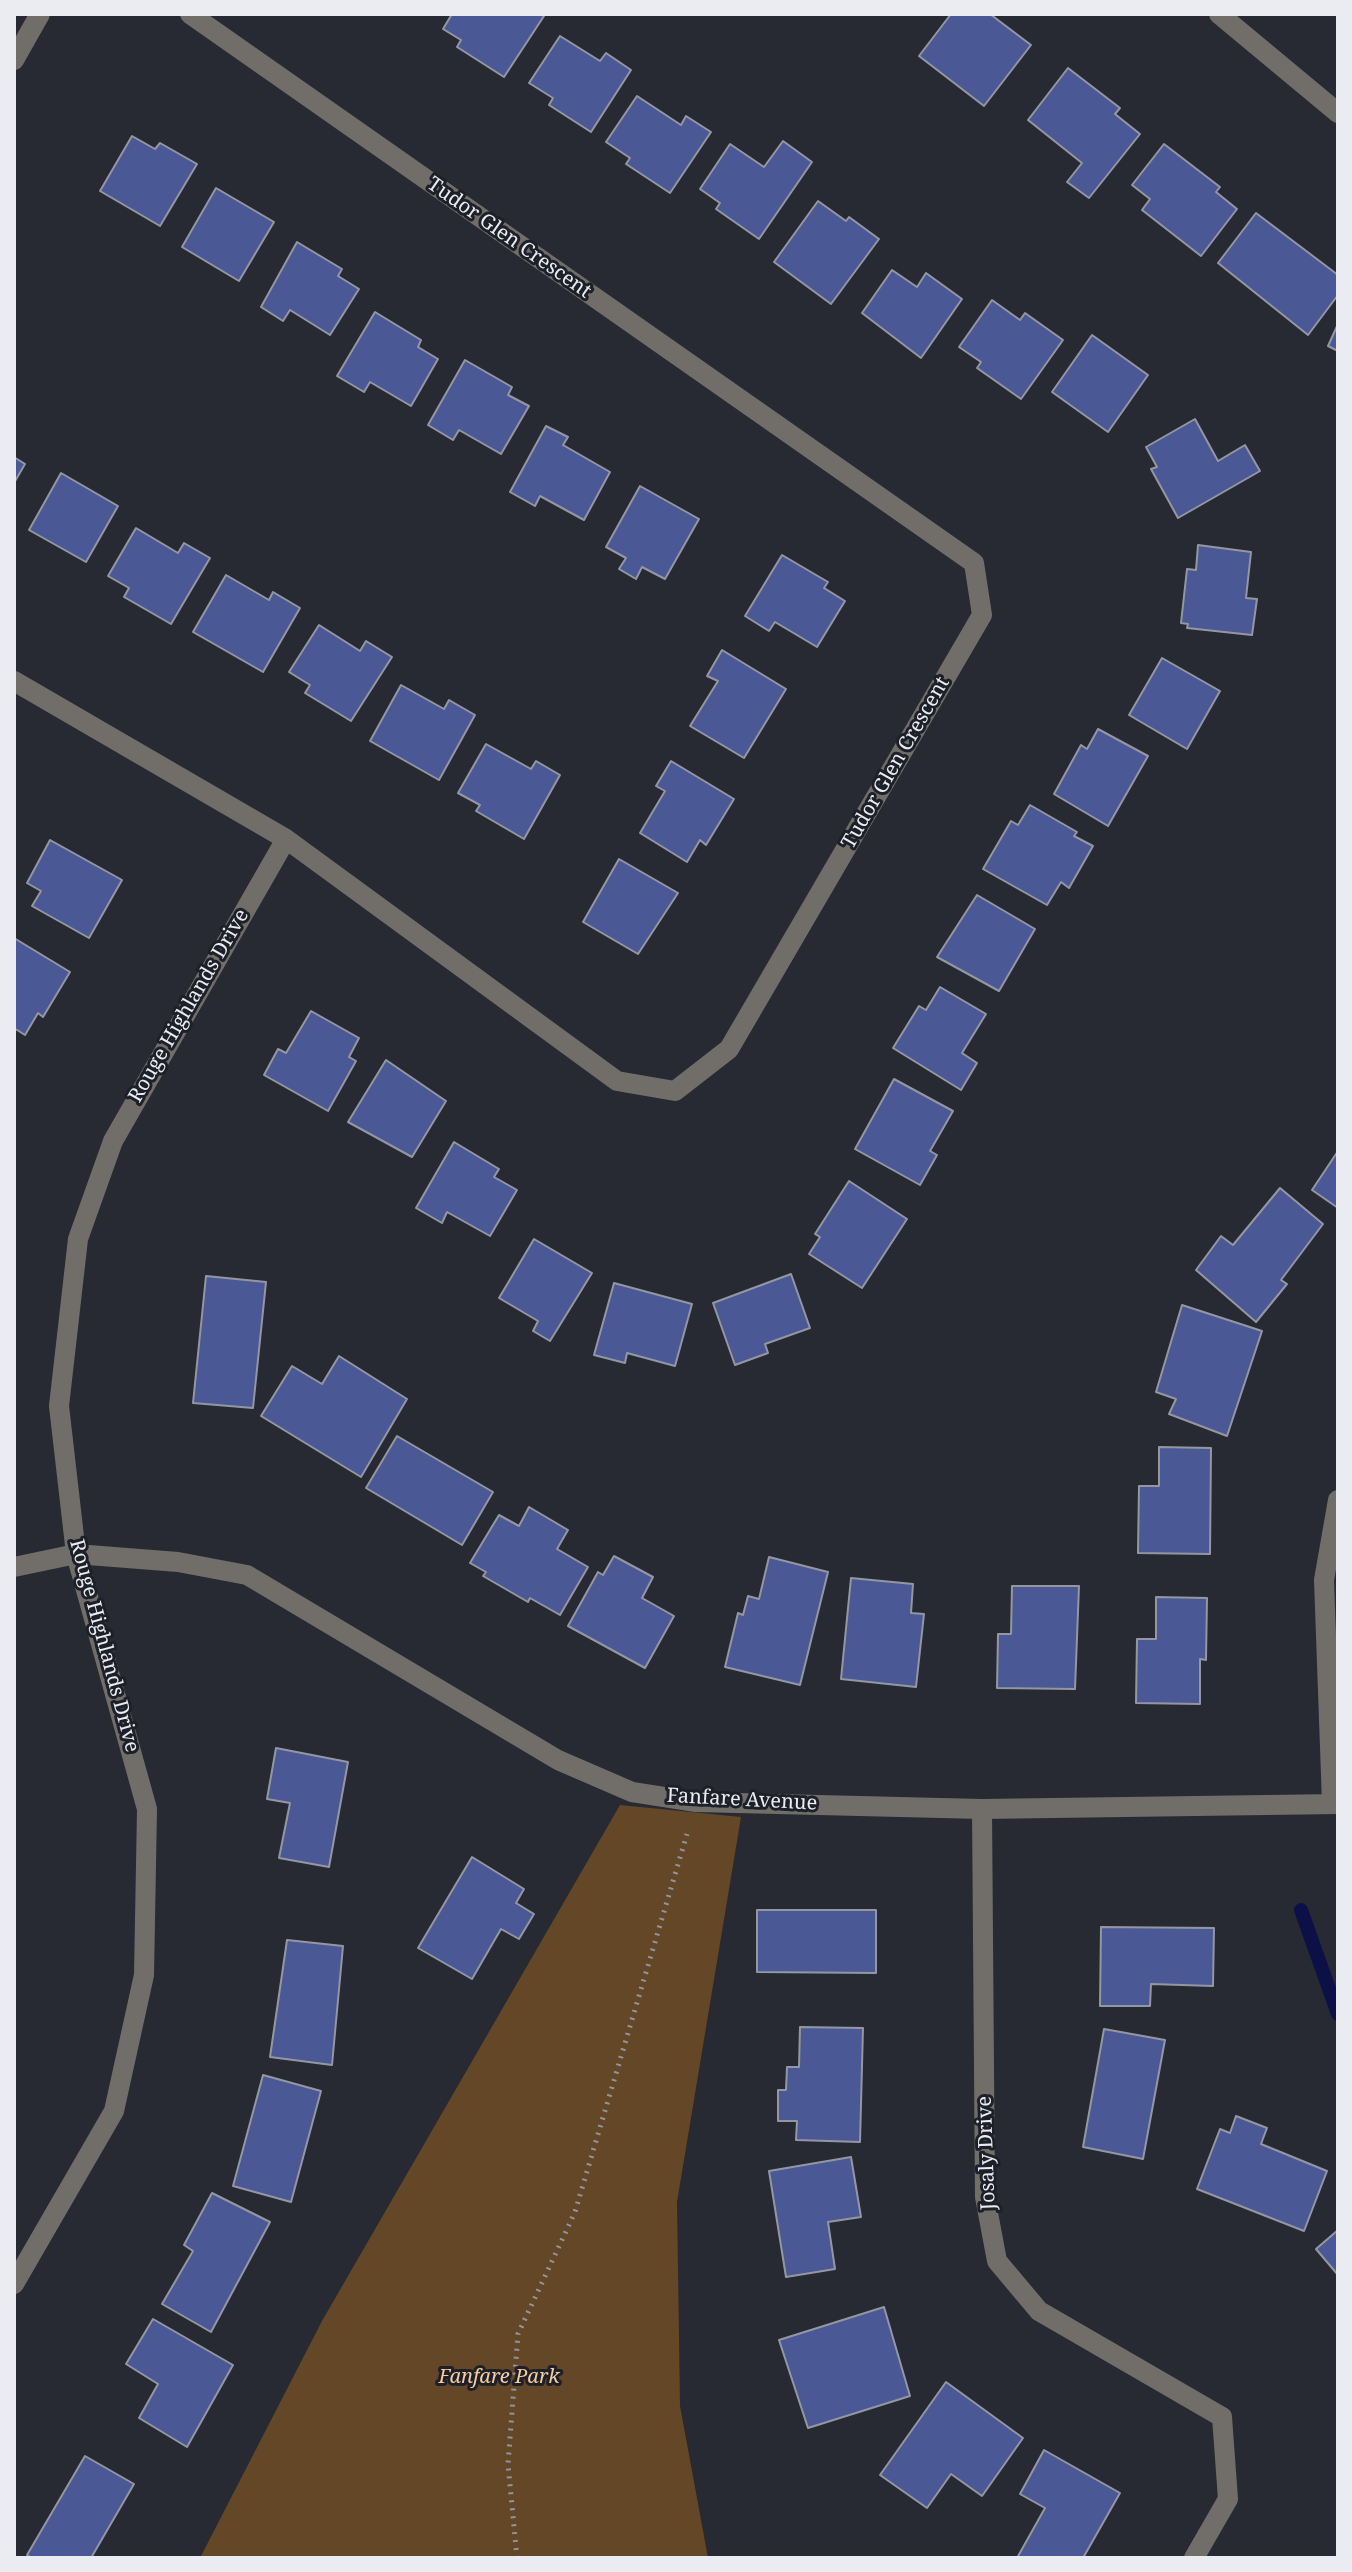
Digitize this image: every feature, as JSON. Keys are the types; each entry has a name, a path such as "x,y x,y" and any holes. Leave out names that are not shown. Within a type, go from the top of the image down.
{"street":[{"path":"14,60 40,14"},
{"name":"Tudor Glen Crescent","path":"14,681 286,839 617,1081 675,1091 729,1049 982,615 974,563 190,14"},
{"path":"1219,14 1338,113"},
{"name":"Rouge Highlands Drive","path":"14,2284 114,2111 144,1975 147,1809 76,1554 59,1406 78,1239 113,1141 286,839"},
{"path":"1335,1804 1327,1751 1324,1580 1338,1500"},
{"name":"Fanfare Avenue","path":"14,1567 76,1554 178,1562 247,1575 558,1760 632,1792 696,1802 982,1809 1335,1804"},
{"name":"Josaly Drive","path":"982,1809 985,2197 997,2261 1039,2311 1222,2417 1228,2499 1194,2558"}],"path":[{"path":"517,2558 508,2464 518,2334 575,2212 696,1802"}],"green space":[{"name":"Fanfare Park","path":"620,1805 741,1817 677,2202 680,2406 708,2558 200,2558 322,2321"}],"building":[{"path":"452,14 544,16 504,77 457,47 461,40 443,29"},
{"path":"951,14 990,14 1031,45 984,106 919,56"},
{"path":"560,36 600,61 606,53 631,70 591,132 549,105 553,98 529,83"},
{"path":"1068,68 1120,108 1115,114 1140,134 1089,198 1067,182 1082,163 1028,120"},
{"path":"637,96 681,125 686,116 711,132 670,193 626,164 630,158 606,142"},
{"path":"132,136 155,149 160,143 197,164 160,226 100,191"},
{"path":"783,141 812,162 759,239 716,209 720,203 700,189 730,144 764,167"},
{"path":"1164,144 1220,187 1216,192 1237,209 1201,256 1142,210 1150,199 1132,185"},
{"path":"216,188 274,222 239,281 182,247"},
{"path":"818,201 846,221 849,217 879,239 831,304 774,262"},
{"path":"1256,213 1338,275 1338,295 1308,335 1218,263"},
{"path":"297,242 342,269 338,276 359,289 330,335 290,310 283,321 261,307"},
{"path":"892,270 917,287 926,273 962,299 921,358 862,313"},
{"path":"992,300 1020,320 1025,313 1063,340 1021,399 977,368 981,362 959,347"},
{"path":"375,312 421,340 418,347 438,359 411,406 370,382 364,392 337,376"},
{"path":"1338,324 1338,351 1328,346"},
{"path":"1092,335 1148,375 1108,432 1052,392"},
{"path":"465,360 512,387 508,395 529,406 501,454 459,430 453,440 428,425"},
{"path":"1195,419 1218,461 1245,445 1260,471 1178,518 1151,469 1157,467 1146,447"},
{"path":"546,426 568,437 563,445 610,472 584,520 540,496 535,506 510,492"},
{"path":"14,457 25,464 14,483"},
{"path":"61,473 118,506 86,562 29,530"},
{"path":"640,486 699,519 665,579 642,567 636,579 619,569 626,558 606,547"},
{"path":"136,528 178,553 184,543 210,558 171,624 124,597 129,588 108,576"},
{"path":"1198,545 1251,552 1246,598 1257,599 1252,635 1187,628 1188,624 1181,623 1187,569 1196,570"},
{"path":"782,555 828,582 824,588 845,601 817,647 775,622 769,631 745,616"},
{"path":"226,575 269,600 273,592 300,608 263,672 193,632"},
{"path":"319,625 360,651 366,641 392,657 351,721 305,693 310,685 289,672"},
{"path":"722,650 786,689 744,758 690,726 718,681 707,676"},
{"path":"1162,658 1220,691 1187,749 1129,715"},
{"path":"401,685 444,709 449,700 475,715 439,780 370,741"},
{"path":"1098,729 1148,756 1108,826 1054,794 1081,745 1087,749"},
{"path":"486,744 531,769 536,761 560,775 524,839 476,811 480,805 458,793"},
{"path":"671,761 734,799 706,845 700,840 687,862 640,833 665,791 656,786"},
{"path":"1030,805 1077,832 1074,836 1093,846 1069,888 1061,882 1047,905 983,869 1011,821 1018,825"},
{"path":"50,840 122,880 89,938 32,906 41,891 27,883"},
{"path":"619,859 678,893 638,954 583,922"},
{"path":"977,895 1035,929 999,991 937,957"},
{"path":"14,938 70,972 43,1017 38,1013 25,1035 14,1028"},
{"path":"940,987 986,1014 962,1053 977,1063 961,1090 893,1048 919,1006 926,1010"},
{"path":"311,1011 359,1038 349,1057 356,1061 328,1111 264,1075 278,1049 286,1053"},
{"path":"386,1060 446,1101 412,1157 348,1122"},
{"path":"894,1079 953,1111 930,1151 937,1155 920,1185 855,1149"},
{"path":"454,1142 499,1169 494,1177 517,1190 490,1236 447,1212 442,1223 416,1208"},
{"path":"1338,1151 1338,1208 1312,1190"},
{"path":"849,1181 907,1219 862,1288 809,1254 820,1237 815,1234"},
{"path":"1280,1188 1323,1224 1281,1280 1287,1284 1256,1322 1196,1270 1221,1236 1233,1245"},
{"path":"534,1239 592,1273 550,1341 533,1331 538,1321 499,1298"},
{"path":"791,1274 810,1328 765,1344 768,1353 735,1365 713,1303"},
{"path":"206,1276 266,1282 253,1408 193,1403"},
{"path":"614,1283 692,1304 675,1366 627,1353 625,1363 594,1355"},
{"path":"1182,1305 1262,1331 1227,1436 1169,1414 1176,1399 1156,1392"},
{"path":"339,1356 407,1399 361,1477 261,1416 292,1366 322,1384"},
{"path":"397,1436 493,1492 462,1545 366,1488"},
{"path":"1159,1447 1211,1448 1210,1554 1138,1553 1139,1486 1159,1486"},
{"path":"529,1507 568,1530 557,1549 588,1567 560,1615 530,1598 528,1602 483,1576 486,1572 470,1563 499,1515 519,1526"},
{"path":"614,1556 653,1577 642,1598 674,1616 645,1668 568,1626 598,1572 603,1575"},
{"path":"769,1557 828,1572 800,1685 725,1667 738,1613 743,1615 748,1596 759,1599"},
{"path":"851,1578 913,1584 911,1613 924,1614 916,1687 841,1679"},
{"path":"1012,1586 1079,1586 1075,1689 997,1688 998,1634 1011,1634"},
{"path":"1156,1597 1207,1598 1206,1660 1200,1659 1200,1704 1136,1703 1137,1639 1156,1639"},
{"path":"276,1748 348,1762 329,1867 279,1858 290,1803 267,1799"},
{"path":"472,1857 524,1889 516,1903 534,1914 519,1939 501,1929 472,1979 418,1948"},
{"path":"757,1910 876,1910 876,1973 757,1972"},
{"path":"1101,1927 1214,1928 1213,1986 1151,1984 1150,2006 1100,2006"},
{"path":"287,1940 343,1946 332,2065 270,2057"},
{"path":"800,2027 863,2028 860,2142 796,2140 797,2121 778,2121 778,2090 786,2090 787,2067 799,2067"},
{"path":"1104,2029 1165,2040 1143,2159 1083,2147"},
{"path":"263,2075 321,2091 291,2202 233,2186"},
{"path":"1236,2116 1267,2128 1261,2144 1327,2171 1304,2231 1197,2189 1220,2129 1230,2133"},
{"path":"851,2157 861,2217 828,2222 835,2269 786,2277 769,2171"},
{"path":"212,2193 270,2222 211,2332 162,2304 193,2251 184,2245"},
{"path":"1338,2230 1338,2275 1316,2249"},
{"path":"884,2307 910,2396 808,2428 779,2340"},
{"path":"153,2319 233,2365 187,2447 139,2418 158,2384 126,2364"},
{"path":"946,2382 1023,2438 982,2496 951,2474 927,2508 880,2475"},
{"path":"1044,2450 1120,2493 1083,2558 1017,2558 1045,2508 1020,2494"},
{"path":"85,2456 134,2484 91,2558 32,2558 27,2555"}],"waterway":[{"path":"1301,1910 1338,2014"}]}
